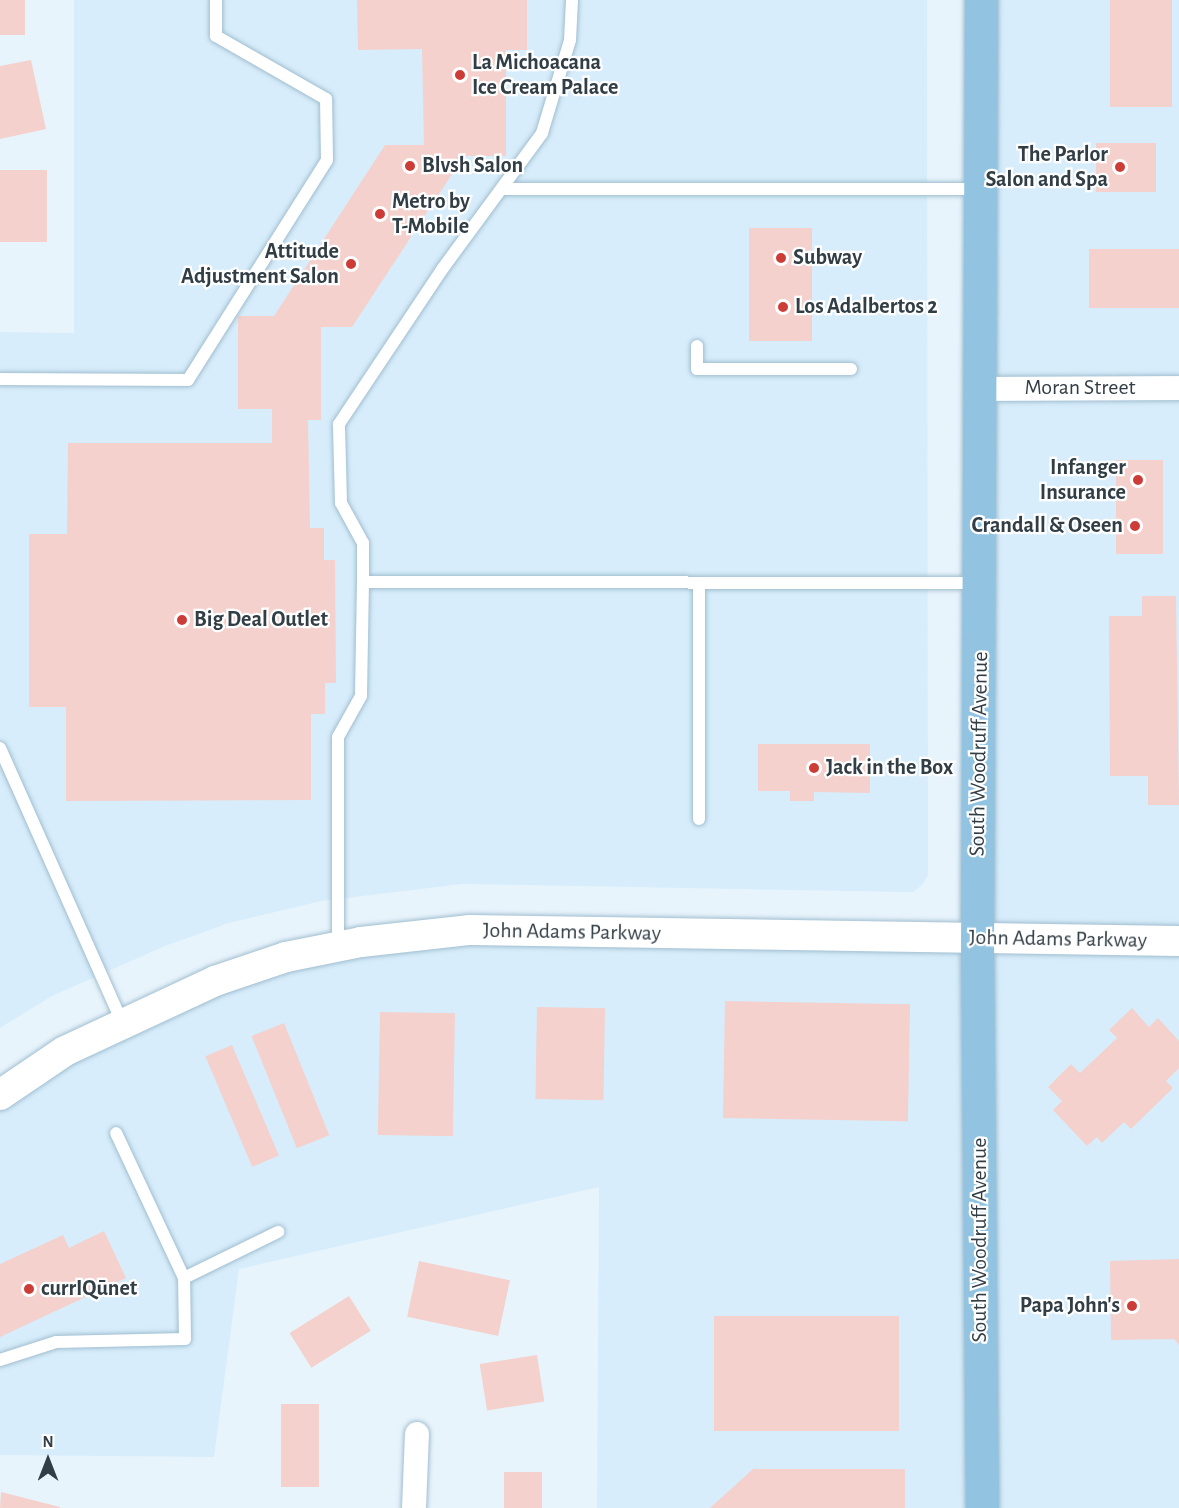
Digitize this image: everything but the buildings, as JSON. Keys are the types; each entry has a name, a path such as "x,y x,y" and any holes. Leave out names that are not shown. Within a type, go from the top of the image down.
{"main road":[{"name":"South Woodruff Avenue","path":"981,0 982,389 977,938 982,1508"}],"street":[{"name":"Moran Street","path":"982,389 1179,388"},
{"name":"John Adams Parkway","path":"0,1095 65,1051 122,1022 215,981 286,957 338,946 470,930 1179,941"},
{"path":"414,1508 417,1434"}],"lane":[{"path":"0,379 188,380 327,160 326,99 216,36 216,0"},
{"path":"338,946 338,737 361,696 363,582 363,543 341,503 339,424 387,348 542,134 570,40 572,0"},
{"path":"502,189 982,189"},
{"path":"698,346 698,369 851,369"},
{"path":"363,582 981,583"},
{"path":"699,583 699,819"},
{"path":"0,748 122,1022"},
{"path":"0,1360 56,1342 185,1339 184,1278 116,1133"},
{"path":"184,1278 278,1232"}],"shaded area":[{"path":"74,0 927,0 928,875 922,885 913,892 905,892 462,884 321,901 229,923 165,946 52,996 0,1028 0,332 74,333"},
{"path":"981,0 1179,0 1179,1508 597,1508 599,1187 239,1269 214,1457 0,1455 0,1095 65,1051 338,946 977,938"}],"place":[{"name":"La Michoacana Ice Cream Palace","path":"460,75"},
{"name":"Blvsh Salon","path":"410,166"},
{"name":"The Parlor Salon and Spa","path":"1120,167"},
{"name":"Metro by T-Mobile","path":"380,214"},
{"name":"Subway","path":"781,258"},
{"name":"Attitude Adjustment Salon","path":"351,264"},
{"name":"Los Adalbertos 2","path":"783,307"},
{"name":"Infanger Insurance","path":"1138,480"},
{"name":"Crandall & Oseen","path":"1135,526"},
{"name":"Big Deal Outlet","path":"182,620"},
{"name":"Jack in the Box","path":"814,768"},
{"name":"currIQūnet","path":"29,1289"},
{"name":"Papa John's","path":"1132,1306"}]}
